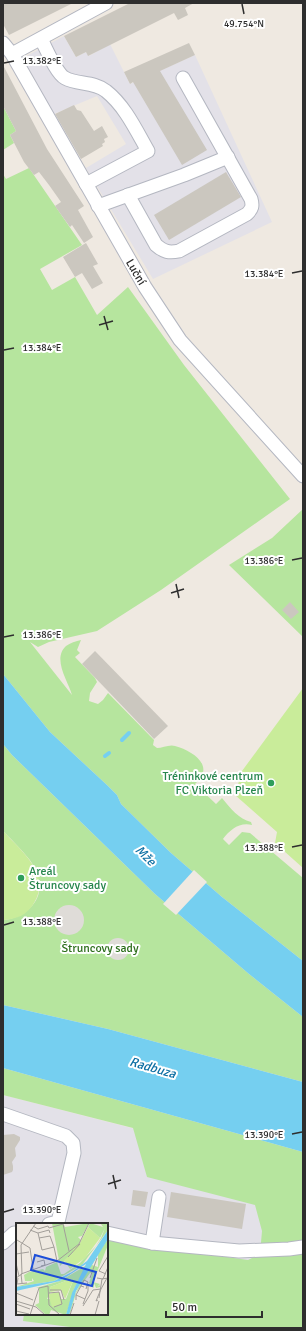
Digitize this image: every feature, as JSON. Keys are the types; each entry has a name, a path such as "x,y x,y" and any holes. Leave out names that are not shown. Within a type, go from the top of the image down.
{"street":[{"path":"12,54 106,3"},
{"path":"41,39 59,73 64,78 98,86 105,89 115,99 130,119 148,151 86,184"},
{"name":"Luční","path":"3,43 12,54 144,287 180,340 303,476"},
{"path":"128,195 156,245 170,253 179,251 247,214 252,209 251,199 184,78"},
{"path":"98,206 228,158"},
{"path":"3,1114 66,1136 73,1143 74,1153 58,1223"},
{"path":"152,1243 159,1197"},
{"path":"3,1243 11,1232"},
{"path":"108,1233 152,1243 239,1252 303,1247"}],"shaded area":[{"path":"64,36 76,57 86,52 89,56 110,44 130,84 195,55 272,222 153,279 86,168 126,144 97,96 54,114 23,58"},
{"path":"69,905 79,910 84,920 79,930 69,935 59,930 54,920 59,910"},
{"path":"118,938 126,941 129,949 126,957 118,960 110,957 107,949 110,941"},
{"path":"3,1095 303,1172 303,1328 3,1328"}],"green space":[{"path":"3,106 16,131 10,135 14,143 3,150"},
{"path":"29,168 82,245 40,269 52,290 75,277 97,315 128,287 184,365 290,499 161,590 97,631 49,642 38,647 30,642 72,695 62,670 60,657 66,646 81,640 77,650 80,653 75,657 97,682 90,693 89,701 98,704 108,693 154,740 153,745 157,748 173,746 182,748 195,755 203,765 203,771 201,777 195,784 216,804 222,798 239,816 251,822 252,825 247,824 239,826 223,839 229,845 242,832 250,833 303,878 303,961 222,897 171,853 121,804 117,795 108,786 50,732 3,674 3,174 6,179"},
{"path":"303,509 303,637 229,565 272,538"},
{"name":"Tréninkové centrum FC Viktoria Plzeň","path":"303,688 303,868 275,843 277,832 235,795 242,771"},
{"name":"Štruncovy sady","path":"3,744 12,755 155,894 249,974 303,1017 303,1082 108,1029 3,1005 3,920 26,912 37,898 39,890 33,865 20,848 3,831"},
{"name":"Areál Štruncovy sady","path":"3,831 32,864 37,873 39,882 39,892 28,911 13,919 4,920"},
{"path":"3,1068 303,1152 303,1328 78,1328 23,1321 24,1315 108,1315 108,1240 248,1260 260,1254 262,1231 255,1205 147,1177 133,1128 3,1095"}],"water":[{"name":"Mže","path":"3,674 50,732 117,795 121,804 171,853 222,897 303,961 303,1017 249,974 155,894 12,755 3,744"},
{"name":"Radbuza","path":"3,1005 108,1029 303,1082 303,1152 3,1068"}],"pier":[{"path":"194,870 207,882 176,915 163,904"}],"building":[{"path":"3,3 73,3 9,35 3,24"},
{"path":"130,3 194,3 185,8 188,15 178,20 174,13 88,56 86,52 76,57 64,36"},
{"path":"189,43 195,55 160,71 207,150 182,165 133,82 130,84 124,72"},
{"path":"3,65 47,149 84,206 78,210 93,237 84,243 72,225 70,227 55,206 61,202 39,172 34,175 24,162 10,135 16,131 3,106"},
{"path":"74,105 77,110 81,111 94,131 102,126 108,137 104,139 105,142 102,144 103,146 81,159 55,114"},
{"path":"226,172 241,197 169,240 154,215"},
{"path":"86,243 98,264 93,266 103,283 92,289 82,273 75,277 63,257"},
{"path":"290,602 299,612 291,619 282,610"},
{"path":"95,651 168,726 154,739 82,664"},
{"path":"14,1134 20,1137 20,1140 15,1148 16,1156 12,1162 13,1170 12,1172 3,1175 3,1135"},
{"path":"133,1190 148,1192 145,1207 131,1205"},
{"path":"171,1192 246,1204 242,1229 167,1217"}],"waterway":[{"path":"122,740 129,733"},
{"path":"105,756 109,753"}],"place":[{"name":"Tréninkové centrum FC Viktoria Plzeň","path":"271,783"},
{"name":"Areál Štruncovy sady","path":"21,878"}]}
